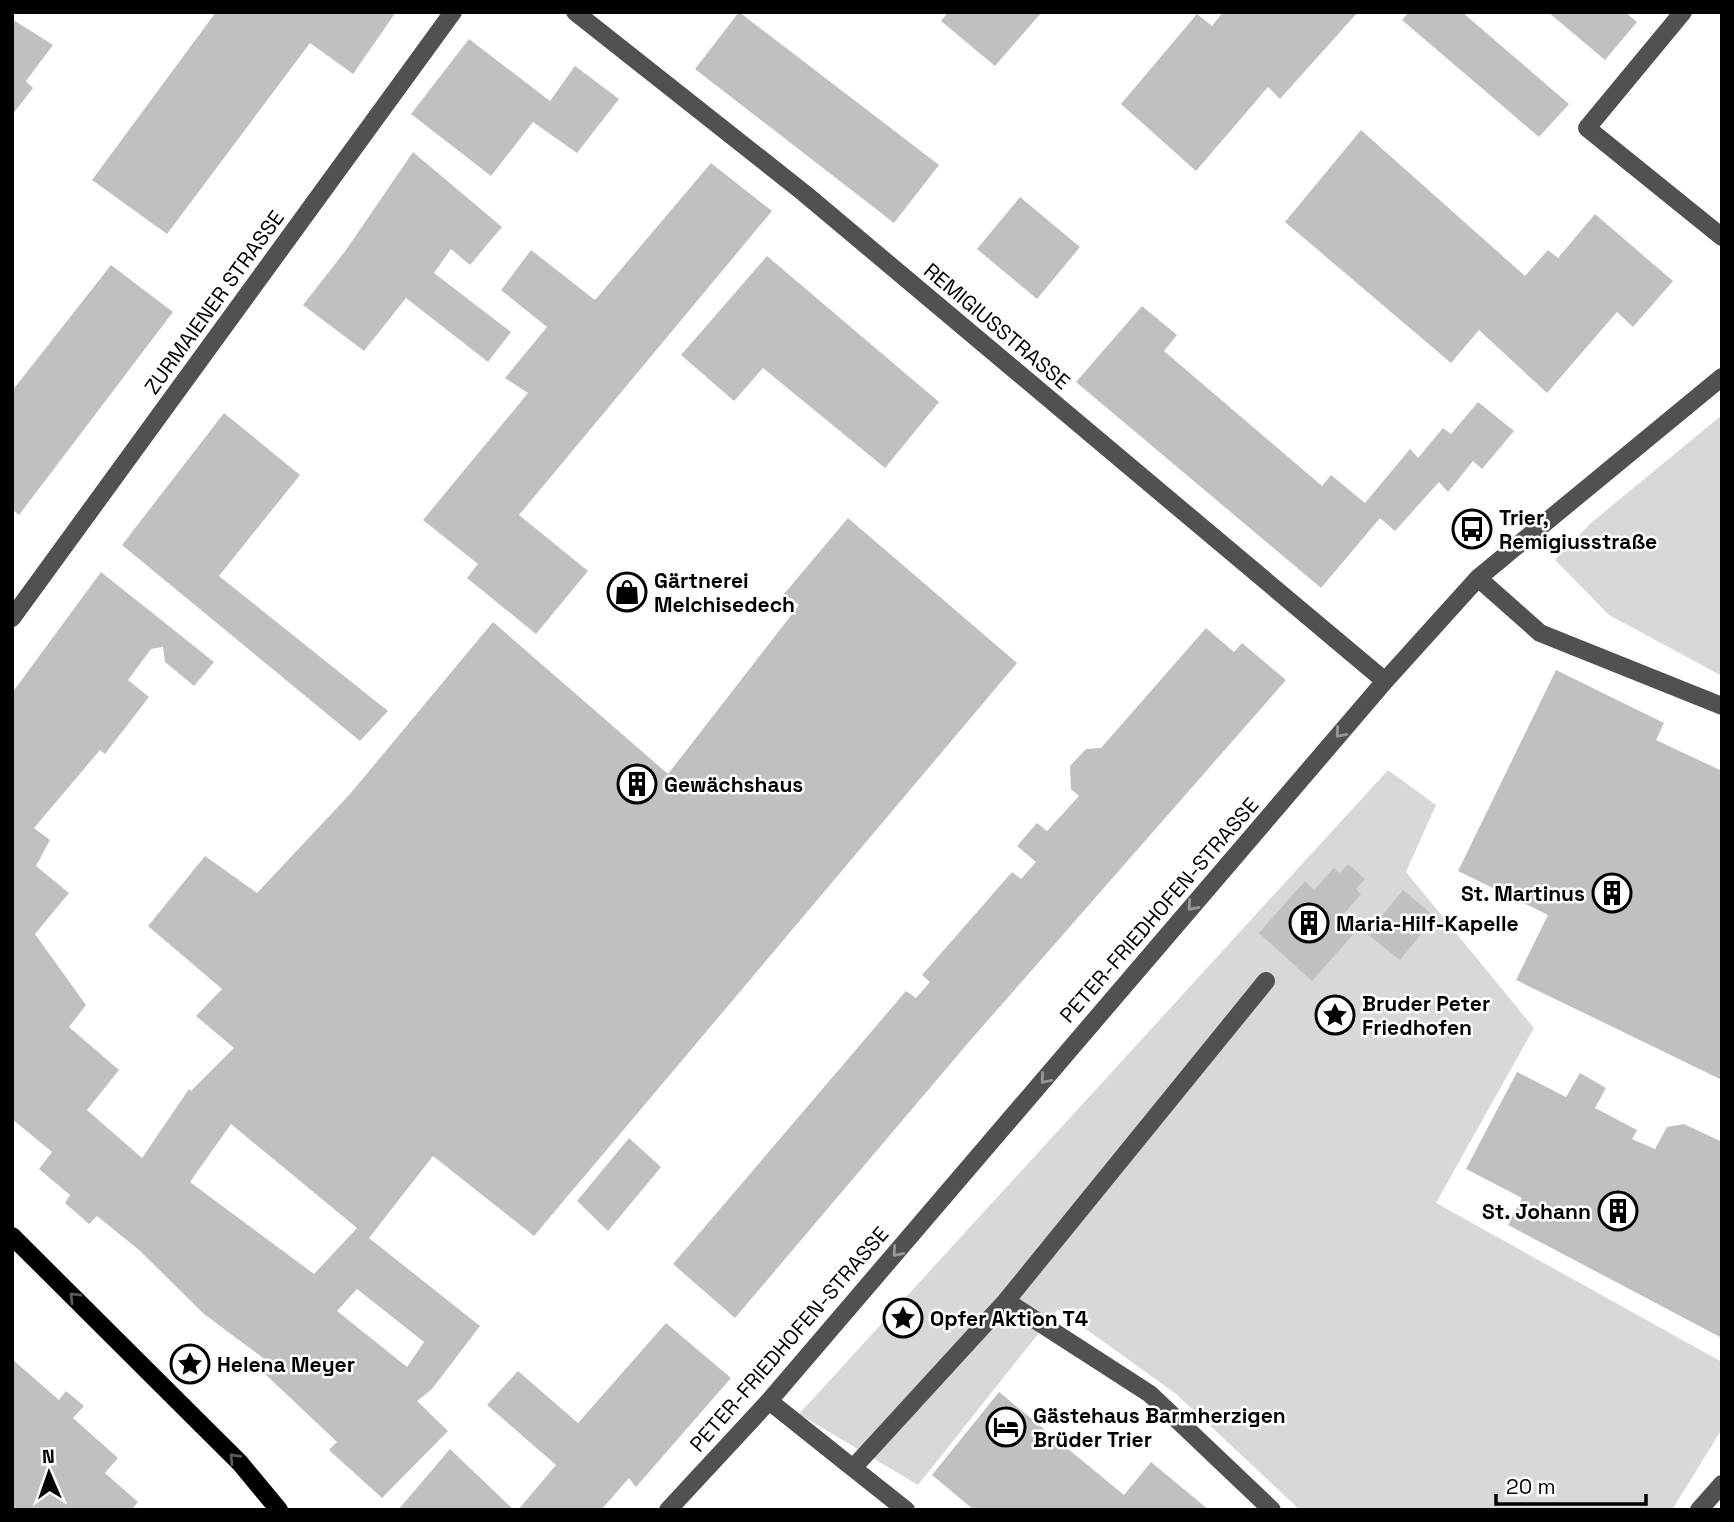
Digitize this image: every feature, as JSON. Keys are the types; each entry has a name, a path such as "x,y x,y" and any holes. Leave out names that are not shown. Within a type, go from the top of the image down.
{"main road":[{"path":"12,1236 240,1463 279,1510"}],"street":[{"name":"ZURMAIENER STRASSE","path":"12,618 453,12"},
{"name":"REMIGIUSSTRASSE","path":"575,12 804,193 1385,681"},
{"path":"1684,12 1587,128 1722,237"},
{"name":"PETER-FRIEDHOFEN-STRASSE","path":"668,1510 768,1401 1385,681 1478,578 1722,377"},
{"path":"1478,578 1540,633 1722,706"},
{"path":"853,1468 1006,1301 1266,981"},
{"path":"1006,1301 1150,1394 1272,1510"},
{"path":"768,1401 906,1510"},
{"path":"1699,1510 1722,1484"}],"shaded area":[{"path":"1722,415 1722,676 1609,615 1555,560 1592,522"},
{"path":"1388,770 1436,805 1406,872 1534,1028 1436,1203 1722,1362 1722,1429 1672,1510 1300,1510 1176,1394 1058,1309 918,1485 799,1414"}],"building":[{"path":"216,12 396,12 353,74 310,43 167,234 92,180"},
{"path":"739,12 939,165 894,223 695,69"},
{"path":"948,12 1042,12 995,66 941,21"},
{"path":"1223,12 1358,12 1280,99 1268,87 1196,171 1121,104 1197,14 1212,26"},
{"path":"1409,12 1462,12 1569,104 1539,137 1402,20"},
{"path":"1548,12 1625,12 1637,22 1605,60"},
{"path":"12,19 53,45 26,81 33,88 12,115"},
{"path":"469,39 550,101 575,66 619,99 577,153 533,122 491,176 411,114"},
{"path":"1361,130 1525,276 1548,250 1558,258 1595,214 1673,281 1633,327 1617,312 1547,393 1479,330 1451,363 1285,222"},
{"path":"413,152 502,227 470,265 451,249 434,273 511,332 488,362 406,298 364,351 303,305 346,250"},
{"path":"711,163 772,211 519,515 588,571 536,634 467,578 478,564 423,520 528,393 505,378 547,327 501,290 531,250 595,300"},
{"path":"1020,197 1080,247 1037,299 977,249"},
{"path":"767,256 939,402 885,468 763,368 734,401 681,355"},
{"path":"111,265 173,312 19,515 12,509 12,391"},
{"path":"1142,306 1177,335 1164,351 1322,486 1331,475 1365,503 1410,449 1418,458 1443,428 1451,434 1478,402 1514,431 1482,469 1473,461 1448,492 1439,482 1395,531 1380,518 1321,588 1076,382"},
{"path":"224,413 300,475 219,576 388,711 360,741 122,545"},
{"path":"848,518 1017,663 534,1236 433,1156 369,1238 480,1326 432,1389 417,1401 448,1431 382,1498 329,1450 337,1442 265,1374 274,1366 204,1314 139,1250 97,1216 89,1224 65,1203 70,1195 39,1169 52,1152 12,1119 12,693 101,572 214,662 194,686 165,662 163,647 151,649 128,680 149,697 105,754 100,750 34,828 50,840 36,866 69,893 35,934 86,1005 69,1027 119,1070 87,1110 142,1158 189,1089 191,1091 234,1048 196,1016 222,989 148,926 205,856 257,893 350,794 493,622 668,774 799,605 784,594","holes":["231,1124 357,1228 314,1274 190,1182","357,1289 424,1342 407,1367 337,1311"]},
{"path":"1206,628 1234,652 1242,643 1286,680 968,1043 735,1318 673,1264 906,991 916,998 930,982 922,975 1012,872 1021,879 1036,862 1017,846 1037,823 1047,831 1079,796 1071,789 1070,766 1086,749 1101,748"},
{"name":"St. Martinus","path":"1556,670 1664,723 1656,740 1722,771 1722,1080 1516,980 1548,915 1458,871"},
{"name":"Maria-Hilf-Kapelle","path":"1348,864 1365,879 1356,889 1361,894 1342,916 1357,930 1312,981 1259,933 1305,881 1314,890 1334,868 1340,873"},
{"path":"1403,890 1435,917 1400,960 1367,934"},
{"name":"St. Johann","path":"1517,1072 1566,1097 1580,1073 1606,1088 1595,1108 1637,1130 1632,1139 1655,1149 1667,1127 1684,1124 1722,1142 1722,1338 1508,1225 1522,1198 1466,1169"},
{"path":"629,1138 661,1167 608,1231 577,1201"},
{"path":"666,1323 731,1378 636,1487 629,1478 601,1510 518,1510 556,1465 487,1405 518,1371 578,1423"},
{"path":"12,1359 59,1400 66,1391 84,1406 73,1418 118,1458 105,1473 138,1502 131,1510 12,1510"},
{"name":"Gästehaus Barmherzigen Brüder Trier","path":"999,1392 1124,1495 1151,1462 1209,1510 974,1510 932,1475"},
{"path":"450,1449 514,1510 398,1510"}],"place":[{"name":"Trier, Remigiusstraße","path":"1472,529"},
{"name":"Gärtnerei Melchisedech","path":"627,592"},
{"name":"Gewächshaus","path":"637,784"},
{"name":"St. Martinus","path":"1612,893"},
{"name":"Maria-Hilf-Kapelle","path":"1309,923"},
{"name":"Bruder Peter Friedhofen","path":"1335,1015"},
{"name":"St. Johann","path":"1618,1211"},
{"name":"Opfer Aktion T4","path":"903,1318"},
{"name":"Helena Meyer","path":"190,1364"},
{"name":"Gästehaus Barmherzigen Brüder Trier","path":"1006,1427"}]}
